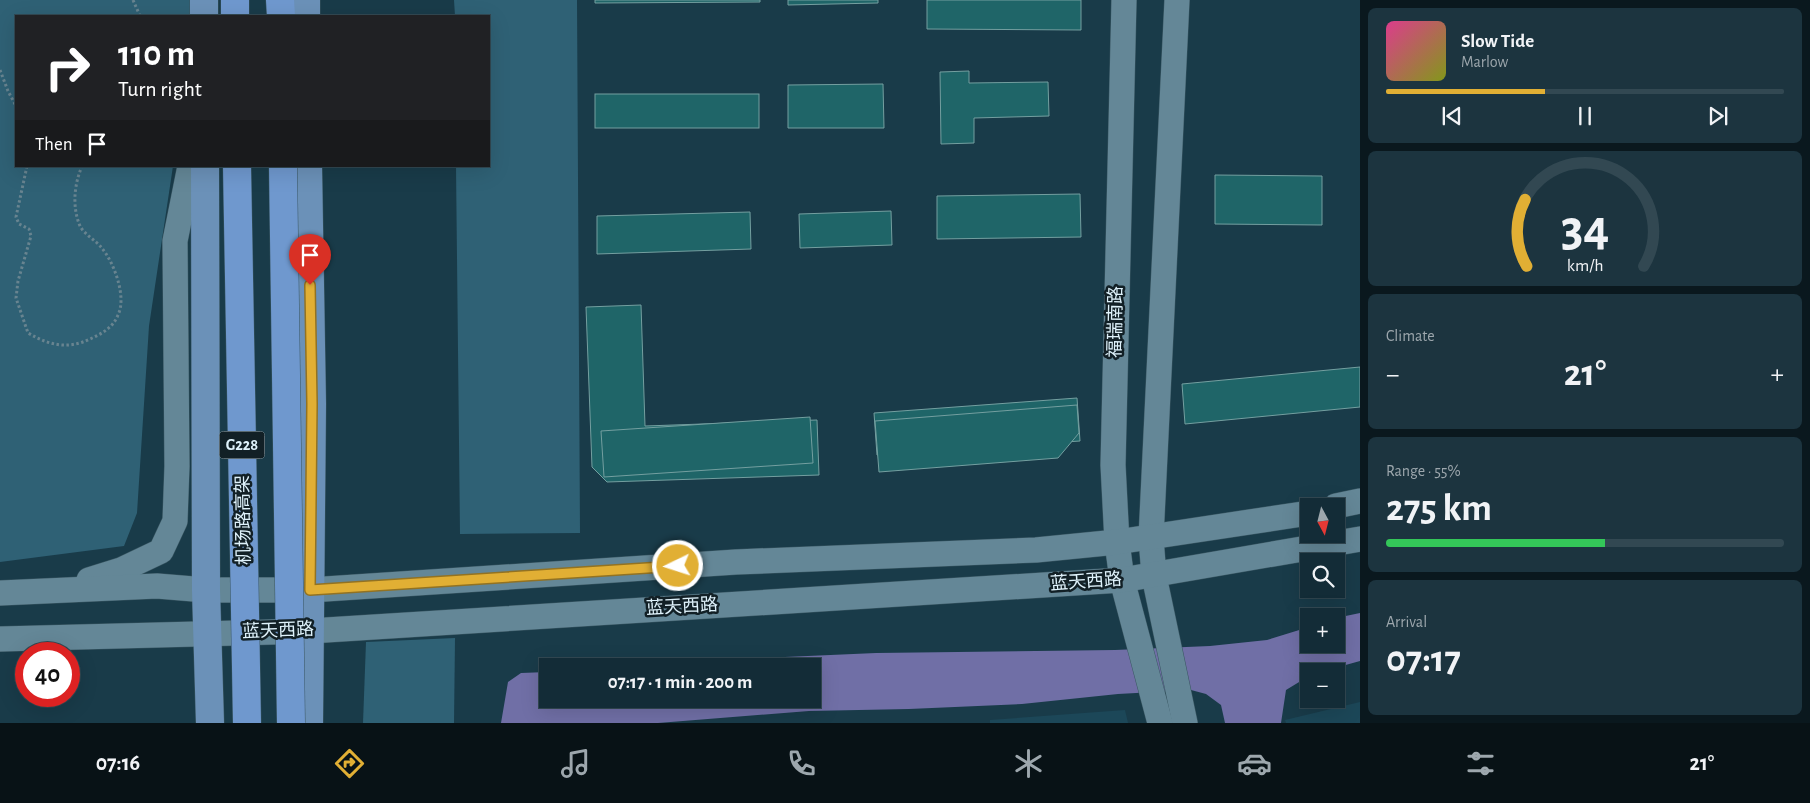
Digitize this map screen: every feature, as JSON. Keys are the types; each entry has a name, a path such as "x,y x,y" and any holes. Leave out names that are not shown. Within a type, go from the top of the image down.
{"highway":[{"path":"235,0 235,15"},
{"path":"280,0 280,15"},
{"name":"机场路高架","path":"238,167 247,723"},
{"name":"G228","path":"283,167 290,723"}],"main road":[{"path":"204,0 204,15"},
{"path":"306,0 306,15"},
{"path":"205,167 206,590 210,723"},
{"path":"308,167 312,404 309,723"}],"street":[{"name":"福瑞南路","path":"1124,0 1113,465 1117,542 1122,580 1160,723"},
{"path":"1177,0 1151,538 1154,576 1185,720"},
{"path":"53,591 122,570 161,551 175,521 177,466 175,241 190,167"},
{"path":"1345,504 1360,501"},
{"name":"蓝天西路","path":"0,593 157,586 206,590 310,590 736,562 1036,550 1151,538 1300,514"},
{"name":"蓝天西路","path":"0,639 310,630 1122,580 1360,539"}],"path":[{"path":"133,0 140,15"},
{"path":"0,70 15,104"},
{"path":"27,167 16,217 19,224 29,229 31,236 18,281 16,298 28,334 40,340 63,346 86,341 106,331 119,315 120,298 114,267 101,248 81,228 74,206 82,167"}],"shaded area":[{"path":"0,0 190,0 190,15 15,15 15,167 173,167 149,326 137,513 124,546 0,562"},
{"path":"454,0 577,0 580,533 460,534 456,167 490,167 490,15 455,15"},
{"path":"1360,613 1360,661 1345,665 1345,663 1300,663 1300,681 1286,690 1281,723 1225,723 1221,705 1206,694 1191,690 1118,694 1022,704 809,711 658,723 501,723 508,682 521,673 539,672 539,708 821,708 821,658 762,658 876,653 1115,650 1210,646 1267,640 1300,630 1300,653 1345,653 1345,616"},
{"path":"455,638 454,723 363,723 366,642"},
{"path":"1360,702 1360,723 1286,723 1285,720 1335,708 1345,708 1345,706"},
{"path":"1125,710 1128,723 990,723 990,720"}],"building":[{"path":"595,0 760,0 760,2 595,3"},
{"path":"788,0 878,0 878,3 788,5"},
{"path":"927,0 1081,0 1081,30 927,29"},
{"path":"969,71 969,83 1048,82 1049,116 974,118 974,143 941,144 940,72"},
{"path":"883,84 884,128 788,128 788,85"},
{"path":"595,94 759,94 759,128 595,128"},
{"path":"1215,175 1322,176 1322,225 1215,224"},
{"path":"1080,194 1081,237 937,239 937,196"},
{"path":"891,211 892,245 800,248 799,214"},
{"path":"750,212 751,249 597,254 597,216"},
{"path":"641,305 645,426 817,420 819,475 607,482 592,467 586,307"},
{"path":"1360,367 1360,407 1185,424 1182,384"},
{"path":"1077,398 1080,441 877,455 874,413"},
{"path":"1077,405 1079,433 1058,458 879,472 875,421"},
{"path":"810,417 813,463 604,477 601,431"}],"route":[{"path":"310,285 312,404 310,590 678,566"}]}
